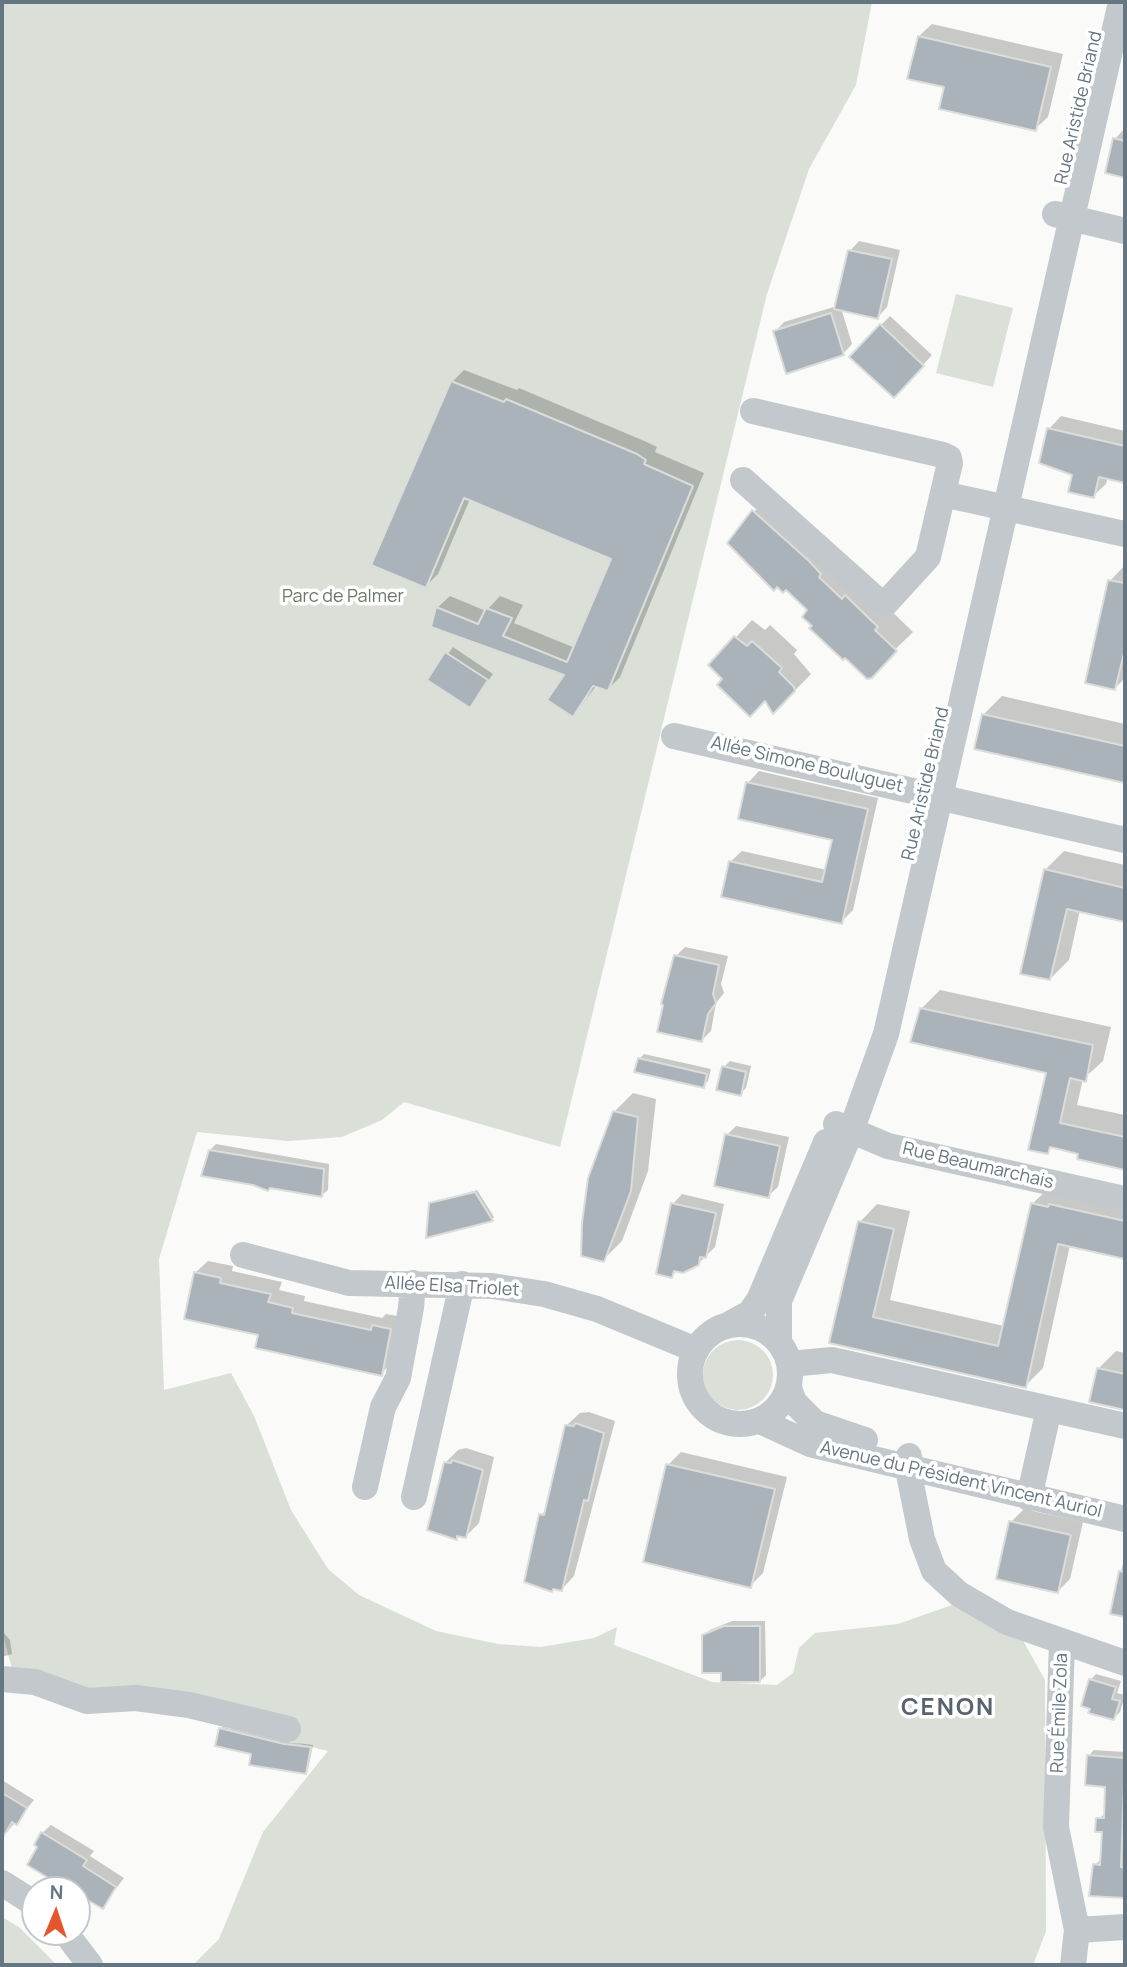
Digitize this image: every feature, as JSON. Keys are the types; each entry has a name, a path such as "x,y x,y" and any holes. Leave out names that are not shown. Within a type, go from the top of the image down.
{"street":[{"name":"Rue Aristide Briand","path":"1063,216 1102,2"},
{"name":"Rue Aristide Briand","path":"728,1325 750,1313 759,1300 886,1034 932,794 1063,216 1121,2"},
{"path":"1063,216 1125,232"},
{"path":"743,480 877,600 885,604 928,557 950,463 949,457 943,454 753,411"},
{"path":"943,494 1125,534"},
{"name":"Allée Simone Bouluguet","path":"674,736 1125,841"},
{"name":"Rue Aristide Briand","path":"786,1365 779,1301 842,1127"},
{"name":"Rue Beaumarchais","path":"842,1127 888,1146 1125,1199"},
{"name":"Allée Elsa Triolet","path":"243,1255 349,1283 462,1284 505,1287 557,1297 597,1309 696,1350"},
{"path":"365,1487 383,1407 398,1378 413,1283"},
{"path":"414,1497 462,1284"},
{"path":"728,1325 756,1326 786,1365 773,1413 760,1421 745,1424 729,1423 715,1418 703,1408 690,1380 696,1350 704,1339 728,1325"},
{"path":"786,1365 832,1360 1125,1426"},
{"name":"Avenue du Président Vincent Auriol","path":"786,1365 794,1402 815,1423 909,1461"},
{"path":"1031,1490 1049,1409"},
{"name":"Avenue du Président Vincent Auriol","path":"760,1421 810,1444 909,1461 1031,1490 1125,1520"},
{"name":"Rue Émile Zola","path":"909,1461 922,1539 933,1571 959,1594 1007,1622 1062,1642 1056,1827 1077,1930 1073,1965"},
{"name":"Avenue du Président Vincent Auriol","path":"1031,1490 1125,1503"},
{"path":"917,1512 942,1530"},
{"path":"1062,1642 1125,1663"},
{"path":"2,1679 35,1682 87,1702 136,1698 189,1705 288,1729"},
{"path":"2,1883 21,1895"},
{"path":"1077,1930 1125,1927"},
{"path":"76,1946 90,1965"}],"green space":[{"name":"Parc de Palmer","path":"2,2 872,2 856,85 809,169 767,294 560,1147 404,1102 382,1120 342,1137 288,1141 197,1132 159,1259 164,1390 231,1373 254,1416 291,1510 328,1569 359,1595 436,1631 498,1644 541,1647 594,1638 617,1627 614,1645 712,1682 777,1685 793,1673 799,1648 815,1633 898,1624 952,1605 1021,1637 1045,1680 1046,1931 1033,1965 193,1965 219,1939 263,1832 328,1751 13,1673 2,1630"},
{"path":"956,294 1013,308 993,387 936,373"},
{"path":"738,1340 763,1350 773,1375 763,1400 738,1410 713,1400 703,1375 713,1350"},
{"path":"2,1917 21,1929 21,1946 38,1946 57,1965 2,1965"}],"building":[{"path":"918,36 1051,67 1036,131 939,109 944,87 907,79"},
{"path":"1113,138 1125,141 1125,178 1105,173"},
{"path":"848,250 892,259 878,319 834,309"},
{"path":"831,313 844,355 786,374 773,331"},
{"path":"880,324 924,366 894,398 849,357"},
{"path":"451,381 504,402 506,399 637,454 646,460 644,464 693,486 608,691 593,686 573,717 547,700 564,675 431,627 436,607 478,624 486,608 512,618 503,636 567,662 611,559 464,498 426,588 371,565"},
{"path":"1047,428 1125,446 1125,483 1099,477 1094,498 1068,492 1072,475 1039,463"},
{"path":"752,510 809,561 821,574 819,577 842,599 845,595 878,627 875,630 897,651 872,678 867,679 845,658 843,660 809,628 812,626 802,617 807,610 786,590 783,593 777,587 774,591 727,543"},
{"path":"1108,580 1125,583 1125,649 1115,690 1085,683"},
{"path":"734,636 747,646 752,641 782,668 779,672 794,687 795,691 773,714 765,701 750,717 717,685 722,679 708,665"},
{"path":"445,652 488,680 470,708 427,680"},
{"path":"982,714 1125,746 1125,783 974,749"},
{"path":"746,782 868,809 842,924 721,897 729,861 822,882 832,840 738,819"},
{"path":"1044,869 1125,888 1125,922 1067,909 1050,980 1020,974"},
{"path":"674,955 719,965 713,994 716,1003 708,1014 702,1042 657,1032 663,1005 661,1004"},
{"path":"920,1008 1093,1045 1086,1082 1070,1078 1060,1123 1125,1137 1125,1170 1077,1159 1078,1154 1050,1147 1048,1154 1028,1150 1046,1073 910,1042"},
{"path":"638,1058 707,1074 704,1088 634,1072"},
{"path":"722,1066 746,1072 741,1096 716,1090"},
{"path":"613,1111 638,1117 631,1191 604,1262 581,1256 582,1223 588,1178"},
{"path":"725,1134 780,1146 769,1198 714,1186"},
{"path":"209,1150 324,1169 322,1197 270,1188 268,1191 253,1185 201,1176"},
{"path":"475,1192 493,1221 426,1238 429,1203"},
{"path":"671,1203 716,1213 706,1258 700,1257 699,1265 683,1273 674,1271 672,1278 656,1274"},
{"path":"1031,1203 1048,1207 1049,1204 1125,1221 1125,1259 1058,1244 1026,1388 829,1343 858,1221 894,1229 873,1317 998,1346"},
{"path":"194,1272 221,1278 220,1283 271,1294 268,1302 293,1308 292,1313 371,1330 372,1325 391,1329 382,1376 255,1348 258,1335 184,1319"},
{"path":"1097,1368 1125,1374 1125,1410 1089,1402"},
{"path":"575,1423 604,1433 588,1501 584,1500 562,1591 553,1589 552,1592 524,1582 539,1514 544,1515 565,1425 574,1426"},
{"path":"452,1460 483,1470 466,1538 457,1536 457,1540 427,1530 444,1462 451,1463"},
{"path":"666,1464 775,1489 751,1588 643,1562"},
{"path":"1009,1521 1071,1535 1058,1593 996,1579"},
{"path":"1119,1571 1125,1572 1125,1617 1110,1614"},
{"path":"724,1626 760,1626 760,1682 721,1682 721,1673 702,1673 702,1635"},
{"path":"1089,1679 1116,1687 1112,1699 1120,1701 1114,1720 1088,1713 1090,1709 1081,1706"},
{"path":"219,1728 284,1744 311,1747 306,1774 249,1765 251,1754 215,1746"},
{"path":"1087,1755 1125,1758 1121,1867 1125,1868 1125,1898 1089,1896 1093,1864 1100,1865 1102,1832 1095,1832 1096,1818 1104,1818 1105,1787 1085,1785"},
{"path":"2,1793 27,1808 17,1825 12,1822 2,1839"},
{"path":"41,1832 87,1860 83,1866 116,1887 103,1909 91,1902 91,1876 45,1876 27,1865 37,1847 34,1845"}],"district":[{"name":"CENON","path":"948,1708"}]}
